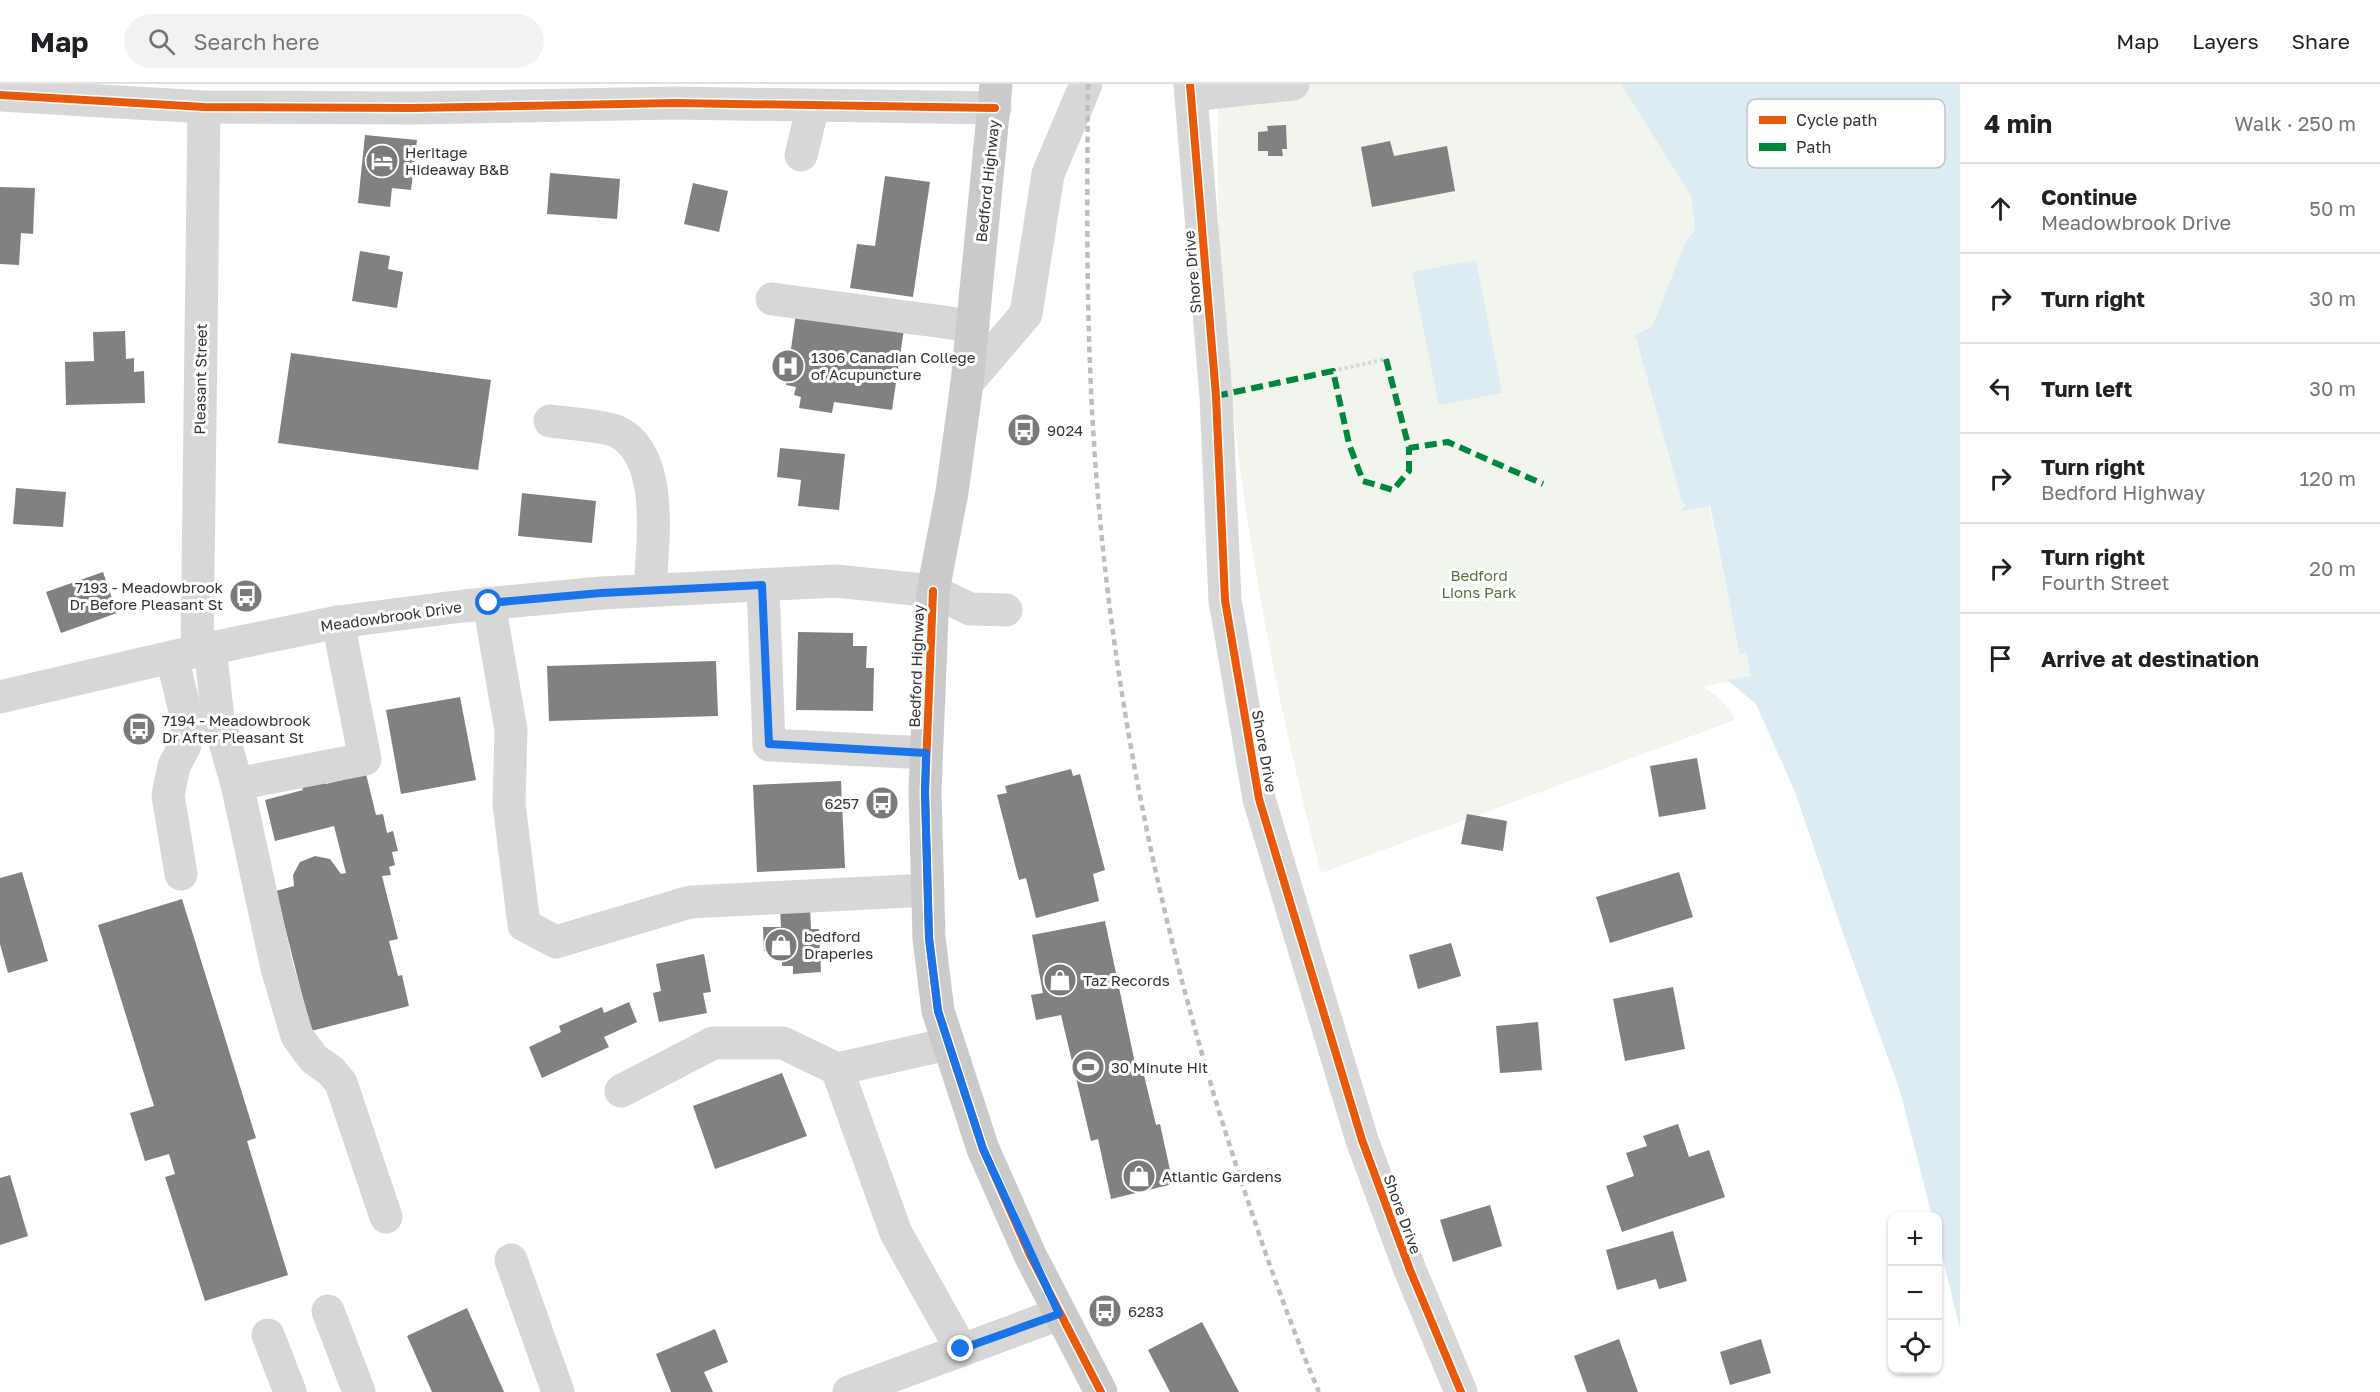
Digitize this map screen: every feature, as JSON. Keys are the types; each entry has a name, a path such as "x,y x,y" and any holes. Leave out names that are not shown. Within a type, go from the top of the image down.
{"main road":[{"name":"Bedford Highway","path":"995,96 967,383 952,492 933,591 925,792 929,938 938,1011 983,1149 1059,1314 1101,1392"}],"street":[{"path":"967,383 1026,314 1048,174 1086,84"},
{"path":"1191,89 1293,84"},
{"name":"Shore Drive","path":"1191,89 1216,396 1225,600 1259,799 1362,1140 1410,1270 1461,1392"},
{"path":"0,95 204,107 413,96 676,94 813,106 995,96"},
{"path":"801,156 813,106"},
{"name":"Pleasant Street","path":"193,652 204,107"},
{"path":"772,299 973,326"},
{"path":"550,421 618,431 641,453 653,498 650,590"},
{"name":"Meadowbrook Drive","path":"0,697 193,652 338,622 489,603 650,590 836,581 933,591"},
{"path":"762,585 769,744 926,753"},
{"path":"933,591 970,609 1006,610"},
{"path":"489,603 511,730 510,804 524,925 556,942 690,902 928,890"},
{"path":"237,784 365,759 338,622"},
{"path":"193,652 218,718 237,784 277,968 297,1036 314,1059 331,1071 341,1083 386,1217"},
{"path":"181,874 168,795 174,766 185,746 193,652"},
{"path":"621,1091 713,1043 783,1043 837,1069 948,1044"},
{"path":"837,1069 896,1233 961,1349"},
{"path":"511,1260 558,1392"},
{"path":"328,1311 359,1392"},
{"path":"849,1392 1059,1314"},
{"path":"268,1335 290,1392"}],"path":[{"path":"1333,371 1386,359"}],"green space":[{"name":"Bedford Lions Park","path":"1219,84 1621,84 1691,196 1695,230 1685,243 1654,322 1651,327 1635,335 1682,502 1686,504 1682,511 1709,506 1740,654 1746,652 1751,676 1703,687 1722,701 1735,720 1321,873 1276,681 1242,482 1230,382 1222,281 1218,182"}],"shaded area":[{"path":"1621,84 1960,84 1960,1329 1942,1255 1942,1212 1931,1212 1900,1091 1795,792 1756,704 1727,680 1751,676 1746,652 1740,655 1710,506 1681,511 1686,504 1682,502 1635,335 1651,327 1654,322 1685,243 1695,230 1691,196"},
{"path":"1476,260 1502,393 1439,405 1412,272"}],"building":[{"path":"1286,125 1287,149 1282,149 1283,156 1268,156 1268,151 1258,151 1258,132 1268,131 1267,126"},
{"path":"365,135 417,140 411,190 392,188 390,207 358,203"},
{"path":"1390,141 1394,156 1447,146 1455,191 1372,207 1361,147"},
{"path":"550,173 620,179 617,219 547,214"},
{"path":"885,176 930,182 913,297 850,288 857,244 875,246"},
{"path":"693,183 728,191 719,232 684,224"},
{"path":"0,187 35,188 33,234 21,233 19,265 0,264"},
{"path":"360,251 390,256 388,269 403,272 397,308 352,301"},
{"path":"796,313 904,329 892,410 834,402 832,413 799,408 801,397 794,395 796,387 786,385"},
{"path":"125,331 126,359 134,358 134,372 144,371 145,403 66,405 65,362 94,361 93,332"},
{"path":"291,353 491,380 478,470 278,443"},
{"path":"780,448 845,454 839,510 798,506 801,480 777,477"},
{"path":"16,488 66,492 63,527 13,524"},
{"path":"522,493 596,501 592,543 518,536"},
{"path":"103,572 117,613 61,633 46,592"},
{"path":"798,632 853,633 853,646 867,646 866,668 874,668 873,711 796,710"},
{"path":"716,661 718,716 549,721 547,666"},
{"path":"460,697 476,780 401,794 386,710"},
{"path":"1697,758 1706,809 1659,817 1650,766"},
{"path":"1071,769 1073,776 1080,774 1105,870 1093,874 1099,901 1036,918 1026,878 1019,880 997,795 1007,793 1005,786"},
{"path":"366,774 376,815 383,814 387,833 393,831 398,851 392,852 395,865 389,867 391,875 382,876 398,939 389,941 398,976 402,975 409,1006 311,1031 276,891 294,886 293,875 300,862 315,856 330,859 341,874 346,873 334,826 275,841 265,800 303,790 301,785 324,779 326,784"},
{"path":"841,781 845,868 757,872 753,785"},
{"path":"1467,814 1507,821 1503,851 1461,844"},
{"path":"22,872 48,961 8,973 0,944 0,878"},
{"path":"1679,872 1693,917 1610,943 1596,897"},
{"path":"182,899 256,1138 247,1141 288,1275 205,1301 165,1177 175,1174 169,1154 145,1161 130,1113 154,1106 98,925"},
{"path":"810,907 811,929 819,929 821,972 793,974 793,966 782,966 782,951 764,951 763,927 781,927 780,908"},
{"path":"1105,921 1136,1068 1142,1067 1156,1125 1160,1124 1173,1184 1111,1199 1098,1139 1091,1141 1061,1015 1036,1020 1031,995 1043,993 1032,935"},
{"path":"1451,943 1461,976 1418,989 1409,955"},
{"path":"704,954 711,992 703,993 707,1013 659,1022 653,993 661,991 656,964"},
{"path":"1673,987 1685,1049 1625,1061 1613,999"},
{"path":"629,1002 637,1022 604,1037 609,1047 542,1078 529,1047 561,1032 559,1026 602,1007 604,1013"},
{"path":"1538,1022 1542,1070 1500,1073 1496,1026"},
{"path":"782,1073 807,1136 715,1169 693,1106"},
{"path":"1678,1124 1689,1157 1709,1150 1725,1197 1622,1232 1606,1186 1634,1176 1626,1153 1647,1146 1643,1136"},
{"path":"10,1175 28,1236 0,1245 0,1178"},
{"path":"1490,1205 1502,1246 1453,1262 1440,1220"},
{"path":"1673,1231 1687,1281 1659,1289 1656,1279 1617,1290 1606,1250"},
{"path":"467,1308 504,1392 432,1392 407,1336"},
{"path":"1202,1322 1239,1392 1170,1392 1148,1350"},
{"path":"715,1329 728,1362 704,1372 713,1392 671,1392 656,1354"},
{"path":"1619,1339 1638,1392 1587,1392 1574,1356"},
{"path":"1761,1339 1771,1373 1730,1385 1720,1352"}],"railway":[{"path":"1088,84 1088,298 1093,427 1100,523 1125,713 1162,901 1211,1086 1268,1259 1319,1392"}],"marked path":[{"path":"1386,359 1409,448 1448,442 1543,484"},
{"path":"1216,396 1333,371 1349,444 1363,481 1393,490 1409,471 1409,448"}],"cycle path":[{"path":"1190,84 1216,396 1225,600 1259,799 1362,1140 1410,1270 1461,1392"},
{"path":"0,95 204,107 414,108 675,103 995,108"},
{"path":"933,591 925,792 929,938 938,1011 983,1149 1030,1255 1101,1392"}],"place":[{"name":"Heritage Hideaway B&B","path":"382,161"},
{"name":"1306 Canadian College of Acupuncture","path":"788,366"},
{"name":"9024","path":"1024,430"},
{"name":"7193 - Meadowbrook Dr Before Pleasant St","path":"246,596"},
{"name":"7194 - Meadowbrook Dr After Pleasant St","path":"139,729"},
{"name":"6257","path":"882,803"},
{"name":"bedford Draperies","path":"781,945"},
{"name":"Taz Records","path":"1060,980"},
{"name":"30 Minute Hit","path":"1088,1067"},
{"name":"Atlantic Gardens","path":"1139,1176"},
{"name":"6283","path":"1105,1311"}],"route":[{"path":"489,603 601,593 762,585 769,744 926,753 929,938 938,1011 983,1149 1059,1314 961,1349"}]}
